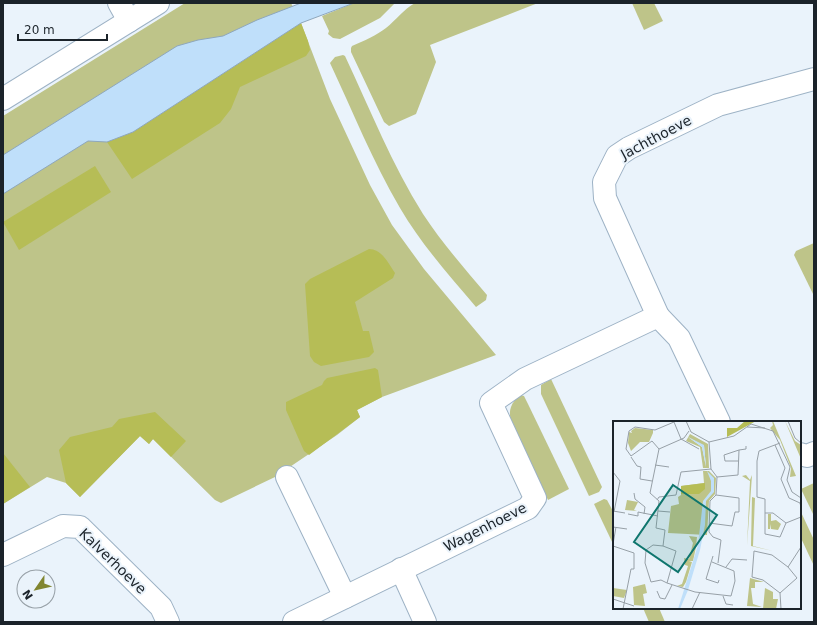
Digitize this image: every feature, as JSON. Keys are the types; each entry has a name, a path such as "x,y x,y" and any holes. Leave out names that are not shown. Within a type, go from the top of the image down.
{"street":[{"path":"3,99 124,12 158,3"},
{"name":"Jachthoeve","path":"719,421 679,338 658,316 605,198 604,182 617,156 629,148 718,105 814,79"},
{"name":"Wagenhoeve","path":"294,622 528,508 535,498 491,403 525,379 658,316"},
{"path":"801,454 807,456 814,453"},
{"path":"287,477 345,597"},
{"name":"Kalverhoeve","path":"3,555 63,526 80,527 161,607 168,622"},
{"path":"401,569 425,622"}],"green space":[{"path":"185,3 291,3 301,23 330,99 370,185 392,225 424,269 496,355 382,397 357,410 360,417 337,435 275,477 221,503 215,500 153,439 149,444 140,436 80,497 66,483 47,477 3,504 3,116"},
{"path":"354,3 395,3 380,18 340,39 333,38 328,34 329,31 322,16"},
{"path":"415,3 538,3 430,45 436,62 416,114 389,126 384,122 351,52 351,48 352,46 382,31 407,8"},
{"path":"632,3 654,3 663,21 644,30"},
{"path":"301,23 310,50 306,56 240,87 231,109 220,123 132,179 107,142 133,132"},
{"path":"345,56 401,176 423,214 454,256 487,295 486,300 476,307 426,247 390,191 330,63 335,57"},
{"path":"95,166 111,192 19,250 3,222"},
{"path":"814,243 814,296 794,255 796,251"},
{"path":"369,249 378,251 395,273 393,278 355,302 363,331 369,331 374,352 369,357 321,366 314,362 310,356 305,284 310,279"},
{"path":"375,368 378,370 382,397 357,410 360,417 309,455 304,451 286,410 286,402 322,385 327,378"},
{"path":"551,379 602,487 599,492 589,496 541,394 541,385"},
{"path":"520,395 524,396 569,489 548,500 511,421 511,407"},
{"path":"155,412 186,441 171,457 153,439 149,444 140,436 80,497 66,483 59,450 70,437 112,427 119,419"},
{"path":"3,453 30,487 3,504"},
{"path":"814,483 814,516 801,489"},
{"path":"604,499 607,500 613,511 613,544 594,504"},
{"path":"801,512 814,540 814,566 801,538"},
{"path":"643,609 659,609 665,622 649,622"}],"water":[{"path":"301,3 354,3 301,23 133,132 107,142 88,141 3,194 3,155 177,46 198,40 223,36 257,20"}]}
